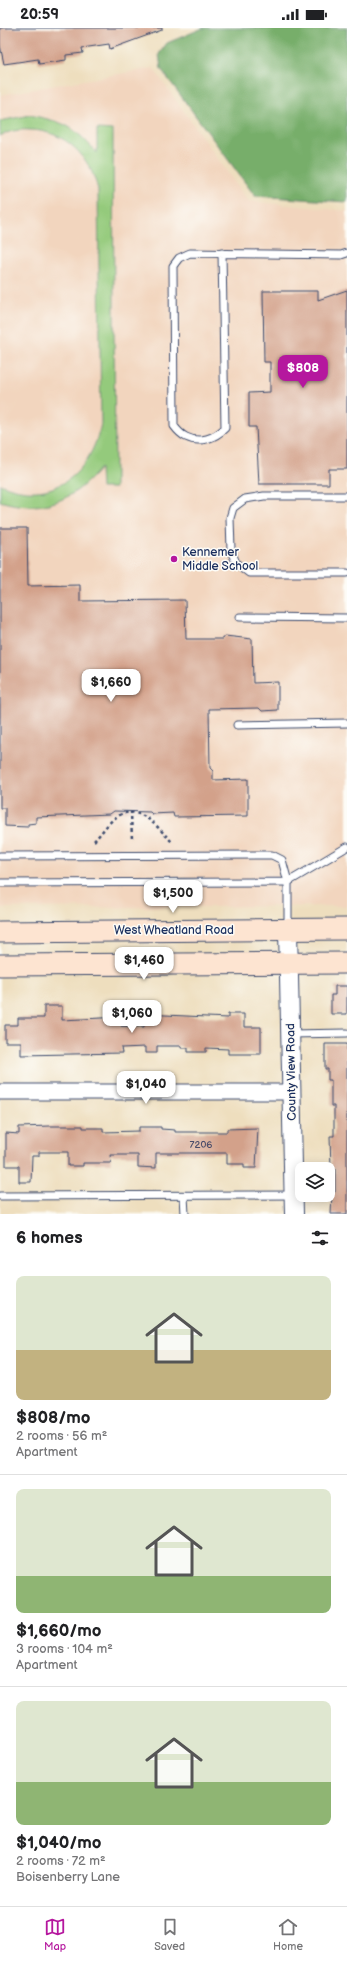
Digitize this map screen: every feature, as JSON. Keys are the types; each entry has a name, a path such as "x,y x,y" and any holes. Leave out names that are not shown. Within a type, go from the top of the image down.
{"main road":[{"name":"West Wheatland Road","path":"0,932 347,929"},
{"path":"2,962 347,963"}],"street":[{"name":"County View Road","path":"288,930 294,1214"},
{"path":"0,1092 291,1092"}],"lane":[{"path":"222,253 225,428 216,436 200,440 186,437 174,426 173,266 179,258 190,253 222,253 341,255 347,253"},
{"path":"347,496 264,496 245,499 233,508 230,518 231,550 236,563 249,573 347,574"},
{"path":"240,617 347,618"},
{"path":"237,725 347,723"},
{"path":"0,883 288,882 347,847"},
{"path":"0,856 272,855 282,860 288,882 288,930"},
{"path":"290,1034 347,1033"},
{"path":"0,1196 294,1195"},
{"path":"184,1196 185,1214"}],"path":[{"path":"131,811 132,841"},
{"path":"94,841 117,816 131,811 144,815 172,842"}],"shaded area":[{"name":"Kennemer Middle School","path":"153,68 248,201 347,211 347,906 0,908 0,95"}],"green space":[{"path":"203,28 347,28 347,202 255,196 161,69 159,54 167,43"},
{"path":"30,115 53,120 68,126 81,136 97,153 97,129 113,130 115,488 101,488 100,468 79,489 68,496 56,502 30,506 16,505 0,501 0,484 19,490 36,491 52,488 66,481 78,471 88,458 96,442 101,424 98,190 89,166 82,156 65,140 43,131 30,130 15,131 0,136 0,121"}],"building":[{"path":"0,28 162,28 162,30 110,49 109,44 82,48 83,53 66,55 66,60 39,64 38,59 4,64 0,45"},
{"path":"347,290 347,469 329,469 329,484 259,484 256,427 249,427 249,393 270,392 270,362 264,362 263,291 318,291 318,300"},
{"path":"0,528 27,528 28,586 80,585 80,601 185,600 186,639 223,639 225,636 252,639 253,683 278,682 278,710 262,711 259,708 209,709 210,768 213,771 213,780 248,779 248,816 174,817 173,813 152,814 150,812 114,811 110,814 36,817 36,823 28,824 28,827 5,826 5,808 0,808"},
{"path":"335,986 347,986 347,1014 331,1014 331,995 335,995"},
{"path":"44,1006 62,1006 62,1020 121,1017 121,1026 144,1027 144,1014 228,1018 228,1014 244,1014 244,1027 261,1027 261,1054 228,1054 228,1049 206,1048 206,1052 188,1052 188,1048 181,1048 181,1046 157,1046 157,1053 145,1053 145,1047 121,1048 122,1053 21,1055 21,1042 5,1042 5,1025 18,1025 18,1018 44,1018"},
{"path":"325,1044 347,1044 347,1214 331,1214 332,1202 335,1202 335,1162 331,1162 330,1136 334,1136 334,1106 331,1106 331,1080 328,1080 328,1069 325,1069"},
{"path":"83,1126 83,1128 103,1128 103,1132 139,1131 139,1127 161,1127 161,1129 175,1130 175,1132 227,1132 227,1129 258,1128 256,1168 244,1168 244,1164 227,1164 227,1153 156,1153 156,1168 138,1167 138,1155 110,1155 111,1163 83,1163 83,1166 68,1166 68,1152 39,1152 39,1156 32,1156 31,1182 19,1182 19,1166 6,1166 6,1133 19,1134 19,1127"}],"place":[{"name":"Kennemer Middle School","path":"174,559"}]}
